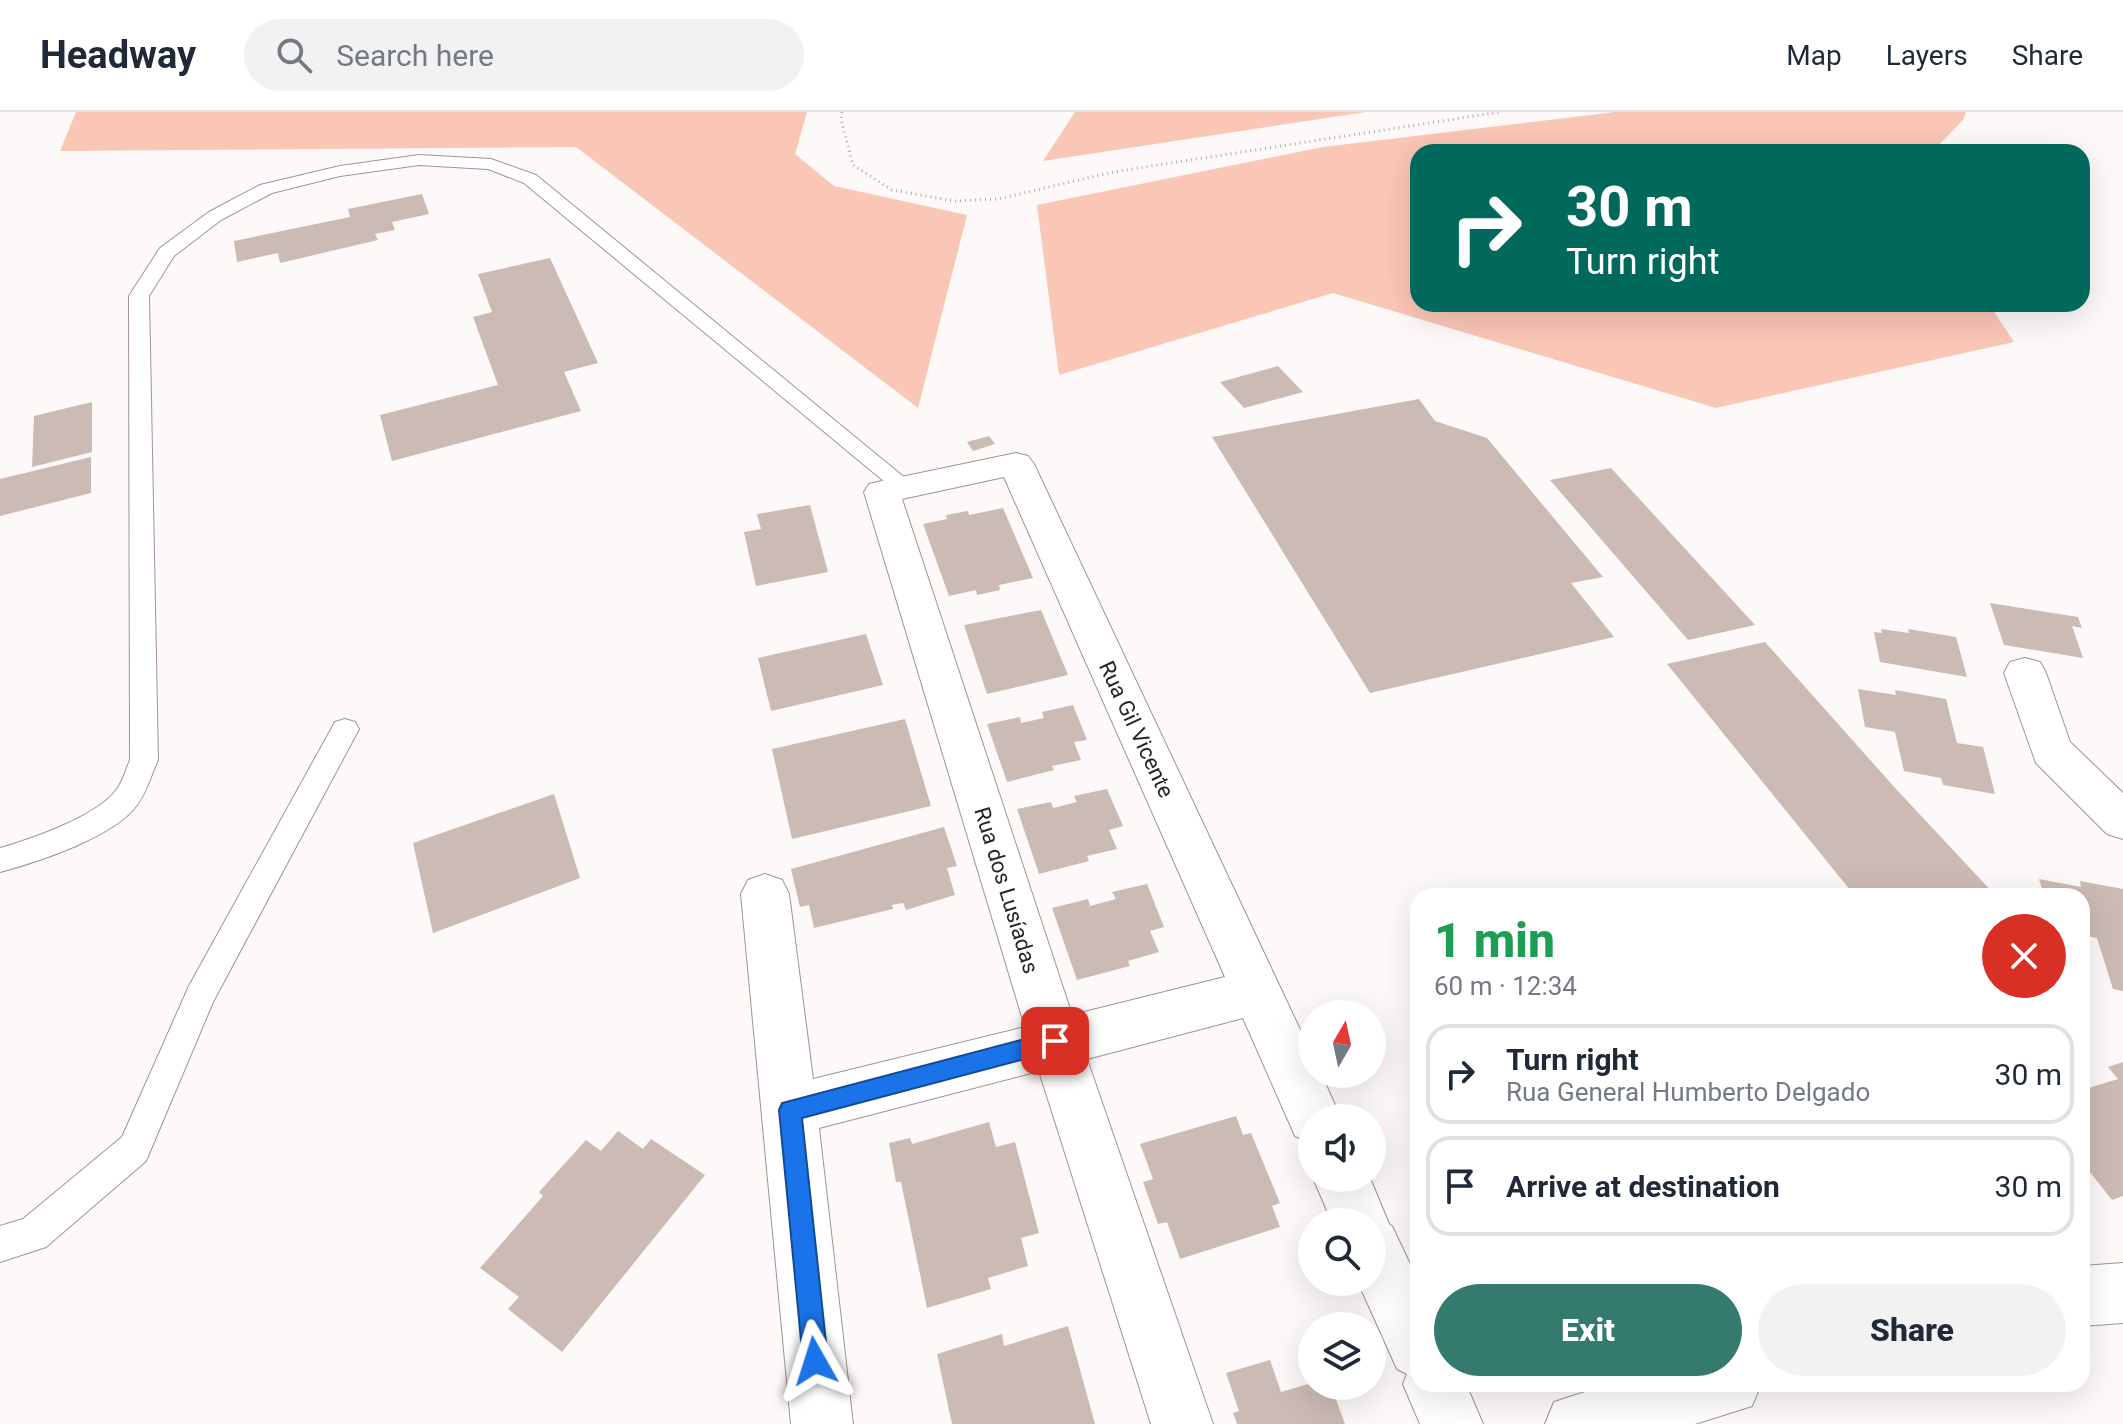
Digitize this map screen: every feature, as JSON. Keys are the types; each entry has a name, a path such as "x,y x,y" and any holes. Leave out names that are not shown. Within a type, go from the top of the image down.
{"street":[{"name":"Rua Gil Vicente","path":"893,489 1016,464 1308,1104"},
{"name":"Rua dos Lusíadas","path":"893,489 1055,1041 1182,1424"},
{"path":"2025,673 2051,751 2123,821"},
{"path":"765,894 822,1424"},
{"path":"790,1110 1257,992"},
{"path":"1386,1277 1410,1330"},
{"path":"2090,1295 2123,1293"},
{"path":"1438,1392 1452,1424"},
{"path":"1576,1424 1699,1392"}],"lane":[{"path":"0,860 74,832 125,802 144,760 139,296 167,252 215,216 266,189 340,171 419,160 491,164 530,179 893,489"},
{"path":"0,1244 33,1234 134,1149 200,996 345,729"}],"path":[{"path":"842,112 841,119 853,165 892,190 954,201 998,199 1113,172 1500,112"}],"shaded area":[{"path":"76,112 807,112 795,154 834,186 967,215 918,408 576,147 60,151"},
{"path":"1075,112 1366,112 1043,161"},
{"path":"1615,112 1966,112 1963,120 1940,144 1410,144 1410,312 1994,312 2014,342 1716,408 1333,293 1059,375 1037,205 1323,147"}],"building":[{"path":"422,194 429,214 392,222 395,230 375,234 378,240 280,263 278,253 237,262 234,241 350,217 348,209"},
{"path":"550,258 598,363 564,372 581,411 392,461 380,415 498,385 473,317 492,312 478,274"},
{"path":"1278,366 1303,392 1244,408 1220,382"},
{"path":"1419,399 1435,421 1487,438 1603,577 1571,583 1614,637 1370,693 1212,437"},
{"path":"92,402 92,452 32,467 34,416"},
{"path":"989,436 995,444 973,451 967,442"},
{"path":"91,457 91,493 0,516 0,479"},
{"path":"1611,468 1755,625 1688,640 1550,480"},
{"path":"810,505 828,572 756,586 744,532 761,529 757,514"},
{"path":"1003,508 1033,578 999,585 1000,590 977,595 976,590 949,596 923,524 947,519 946,515 968,511 969,515"},
{"path":"1990,603 2078,617 2082,628 2072,626 2083,658 2004,645"},
{"path":"1041,610 1068,675 987,694 964,625"},
{"path":"1881,629 1909,633 1908,629 1956,637 1967,677 1880,662 1874,632 1882,633"},
{"path":"866,634 883,685 771,711 758,658"},
{"path":"1765,642 1989,888 1849,888 1667,664"},
{"path":"1858,689 1896,695 1895,690 1946,699 1957,743 1983,747 1995,794 1943,785 1941,778 1904,771 1895,732 1865,727"},
{"path":"1073,705 1087,740 1074,742 1081,760 1052,766 1054,770 1007,782 987,724 1020,717 1021,723 1044,718 1042,712"},
{"path":"905,719 931,806 792,839 772,749"},
{"path":"1107,789 1123,826 1109,830 1117,849 1087,856 1089,861 1039,874 1017,809 1051,802 1053,808 1077,802 1074,796"},
{"path":"554,794 580,878 433,933 413,843"},
{"path":"944,827 957,866 947,868 955,895 906,910 903,903 892,905 893,909 814,928 809,905 800,907 791,869"},
{"path":"2039,879 2081,887 2080,881 2123,889 2123,991 2113,989 2097,938 2090,937 2090,888 2042,888"},
{"path":"1147,884 1164,927 1150,931 1159,952 1128,961 1130,966 1077,980 1052,908 1088,899 1090,906 1116,899 1112,892"},
{"path":"2123,1062 2123,1196 2112,1200 2090,1172 2090,1088 2118,1079 2108,1067"},
{"path":"1236,1116 1243,1135 1251,1133 1280,1203 1272,1206 1280,1227 1180,1259 1167,1222 1158,1224 1143,1182 1153,1179 1140,1144"},
{"path":"989,1122 996,1147 1015,1142 1039,1233 1021,1238 1028,1266 988,1278 991,1289 927,1308 901,1182 896,1182 889,1143 910,1138 912,1144"},
{"path":"618,1131 643,1149 651,1139 705,1175 562,1352 508,1309 519,1297 480,1268 543,1196 539,1192 586,1140 601,1151"},
{"path":"1068,1326 1095,1424 952,1424 937,1354 1002,1334 1004,1346"},
{"path":"1270,1360 1281,1392 1298,1387 1298,1400 1336,1400 1345,1424 1237,1424 1233,1413 1239,1411 1226,1373"}],"route":[{"path":"815,1361 790,1110 1055,1041"}]}
